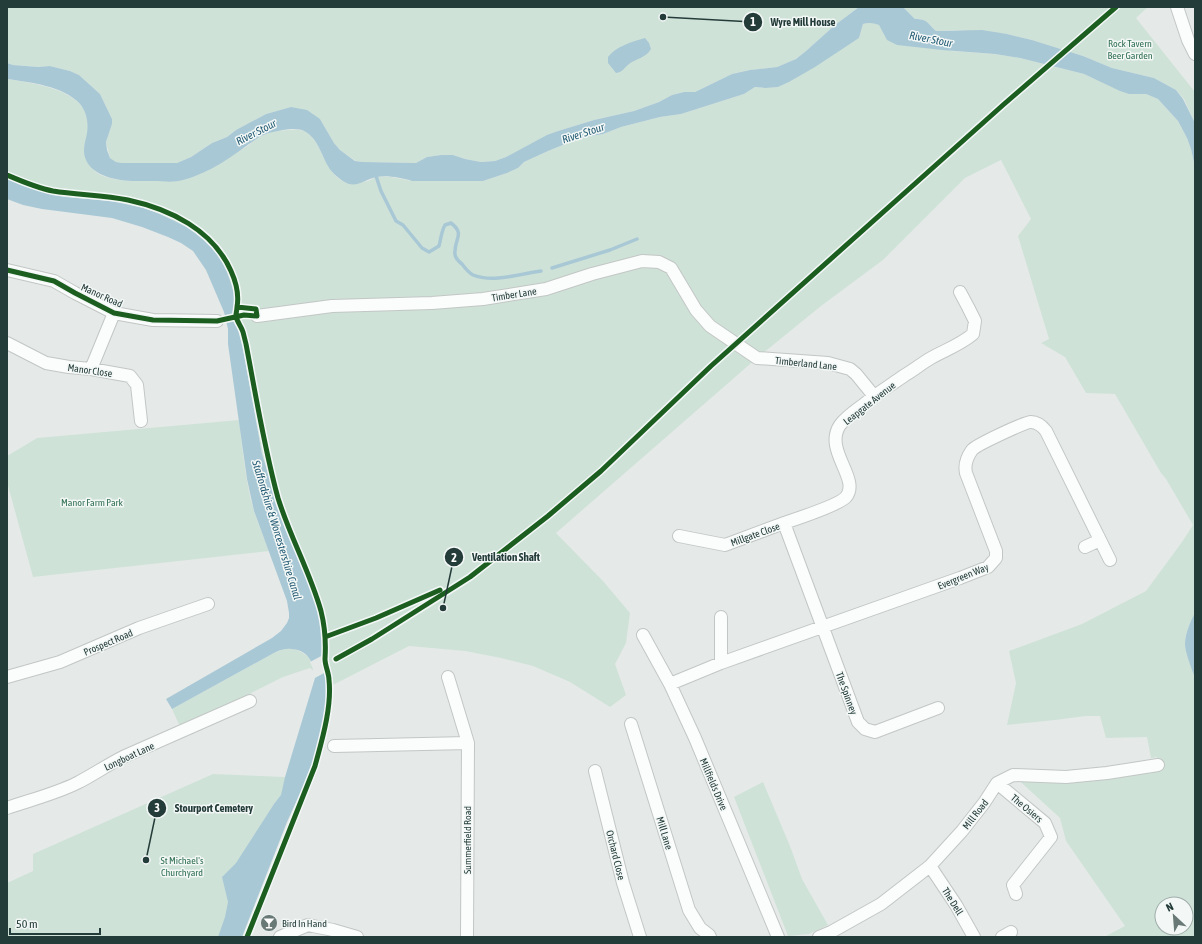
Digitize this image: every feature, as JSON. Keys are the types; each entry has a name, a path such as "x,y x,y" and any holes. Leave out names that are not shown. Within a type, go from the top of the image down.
{"street":[{"path":"1177,7 1188,40 1195,54"},
{"name":"Timber Lane","path":"257,316 332,306 432,303 498,297 546,289 592,274 642,261 659,262 672,268 696,310 710,326 730,341"},
{"name":"Manor Road","path":"7,270 54,281 114,313 153,320 217,321"},
{"name":"Leapgate Avenue","path":"784,523 838,503 846,497 849,488 849,481 835,443 840,425 844,421 874,396 930,359 964,341 973,334 975,321 960,292"},
{"path":"92,369 114,313"},
{"name":"Timberland Lane","path":"730,341 757,358 828,363 850,369 874,396"},
{"name":"Manor Close","path":"7,343 46,363 130,376 137,385 141,421"},
{"name":"Evergreen Way","path":"670,684 721,663 988,567 996,558 996,551 966,473 966,459 973,448 1031,422 1041,424 1046,431 1110,560"},
{"path":"784,523 822,626"},
{"name":"Millgate Close","path":"679,536 725,545 784,523"},
{"path":"1085,547 1100,540"},
{"name":"Prospect Road","path":"7,677 60,662 139,628 208,604"},
{"path":"721,617 721,663"},
{"name":"The Spinney","path":"822,626 858,722 865,729 876,732 938,708"},
{"name":"Millfields Drive","path":"643,635 670,684 695,738 778,937"},
{"name":"Summerfield Road","path":"448,677 468,742 467,937"},
{"name":"Longboat Lane","path":"7,808 70,786 123,757 250,701"},
{"name":"Mill Lane","path":"631,724 689,910 700,928 710,937"},
{"path":"334,746 468,742"},
{"path":"997,783 1013,775 1066,777 1107,773 1158,765"},
{"name":"Orchard Close","path":"595,771 623,884 640,937"},
{"name":"Mill Road","path":"819,937 831,932 881,904 930,866 962,831 984,803 997,783"},
{"name":"The Osiers","path":"997,783 1045,823 1051,838 1012,885 1016,894"},
{"name":"The Dell","path":"930,866 956,905 974,937"},
{"path":"280,937 308,925 357,937"}],"green space":[{"path":"7,7 859,7 835,25 796,59 777,67 732,74 695,92 684,92 672,95 659,102 634,111 594,120 558,131 495,161 481,162 453,155 441,155 427,157 416,163 356,161 340,150 334,143 320,119 291,107 266,114 236,130 227,137 212,143 191,157 177,163 122,163 116,162 110,158 106,142 112,124 112,119 100,94 79,75 50,66 38,67 13,65 7,63"},
{"name":"Rock Tavern Beer Garden","path":"903,7 1148,7 1136,18 1195,92 1195,123 1184,99 1176,90 1154,78 1112,68 1083,56 1007,34 955,30 936,31 925,21 915,19"},
{"path":"873,23 952,51 995,54 1020,58 1084,74 1095,79 1158,99 1178,121 1187,138 1195,167 1195,614 1188,628 1185,644 1195,678 1195,937 1104,937 1125,926 1066,841 1060,818 1013,775 1158,765 1157,757 1151,758 1147,737 1106,738 1100,716 1086,716 1007,725 1016,683 1009,651 1082,624 1146,591 1193,525 1115,394 1086,393 1065,357 1041,343 1049,339 1018,236 1031,219 1001,160 965,178 883,260 821,306 757,358 556,533 603,581 630,613 626,643 615,664 626,695 610,707 570,682 533,666 465,651 409,646 327,688 327,679 324,674 323,646 318,611 277,502 262,454 243,349 234,314 235,295 221,258 202,237 191,229 144,208 111,201 49,194 23,186 7,179 7,79 56,90 68,95 78,102 85,111 88,122 88,133 84,150 93,169 99,174 110,178 128,181 162,181 192,177 218,164 265,134 285,130 300,130 307,132 312,137 330,169 343,181 369,181 376,177 384,176 412,181 483,181 507,173 518,168 524,162 580,138 603,134 621,127 660,117 681,114 744,94 755,87 778,87 789,82 859,38 863,24"},
{"name":"Manor Farm Park","path":"239,420 248,488 257,521 269,551 33,577 7,482 7,456 37,438"},
{"path":"291,648 308,656 313,663 315,672 310,668 283,677 251,693 250,701 182,731 172,709 272,654"},
{"name":"St Michael's Churchyard","path":"213,774 285,777 285,805 230,937 7,937 7,883 33,871 33,854"},
{"path":"763,782 802,879 828,925 809,934 788,936 734,797"}],"water":[{"name":"River Stour","path":"859,7 903,7 915,19 925,21 936,31 982,30 1007,34 1083,56 1112,68 1154,78 1176,90 1183,99 1195,123 1195,167 1187,138 1178,121 1158,99 1146,94 1129,94 1084,74 1020,58 995,54 897,45 887,40 879,25 871,23 863,24 859,38 815,67 778,87 755,87 744,94 681,114 660,117 621,127 603,134 580,138 524,162 518,168 507,173 483,181 412,181 381,176 356,184 348,183 334,174 311,136 298,129 276,131 261,136 211,169 179,181 132,181 116,179 96,172 86,161 84,146 87,134 87,120 85,112 80,104 65,93 56,89 36,83 7,79 7,63 13,65 38,67 50,66 79,75 100,94 112,119 112,124 106,142 110,158 116,162 177,163 191,157 212,143 227,137 236,130 266,114 291,107 307,110 320,119 334,143 340,150 355,161 416,163 427,157 453,155 481,162 495,161 558,131 594,120 634,111 659,102 672,95 684,92 695,92 732,74 777,67 796,59 835,25"},
{"path":"645,38 651,49 649,52 629,64 622,71 616,73 608,63 608,57 611,53 620,47"},
{"name":"Staffordshire & Worcestershire Canal","path":"7,179 23,186 49,194 111,201 144,208 191,229 202,237 221,258 235,295 234,314 243,349 262,454 277,502 318,611 323,636 324,674 327,679 325,717 313,761 287,822 242,937 218,937 225,917 228,902 222,877 236,863 281,795 315,678 315,672 312,662 306,654 302,651 286,649 272,654 172,709 166,699 272,638 281,631 289,618 287,601 254,511 247,479 228,344 228,329 224,312 206,270 193,251 181,243 142,227 112,218 42,209 23,205 7,199"},
{"path":"1195,613 1195,678 1187,656 1185,644 1188,628"}],"pier":[{"path":"325,654 326,672 313,679 313,669 310,662"}],"waterway":[{"path":"375,173 381,191 396,221 403,225 422,248 429,252 439,246 445,225 451,223 458,230 455,247 456,257 473,275 498,278 541,271"},
{"path":"552,268 610,250 637,239"}],"cycle path":[{"path":"336,659 372,639 470,577 548,516 601,471 711,366 1003,105 1116,7"},
{"path":"7,175 47,190 128,200 159,209 174,216 202,233 213,244 231,271 237,289 238,303 236,316 243,332 246,344 264,441 273,479 288,527 311,582 321,611 325,641 325,662 329,677 330,690 326,723 315,766 247,937"},
{"path":"7,270 54,281 114,313 153,320 217,321 244,315 257,316 256,309 237,307"},
{"path":"325,637 376,618 440,590"}],"place":[{"name":"Wyre Mill House","path":"663,17"},
{"name":"Ventilation Shaft","path":"443,608"},
{"name":"Stourport Cemetery","path":"146,860"},
{"name":"Bird In Hand","path":"269,923"}]}
